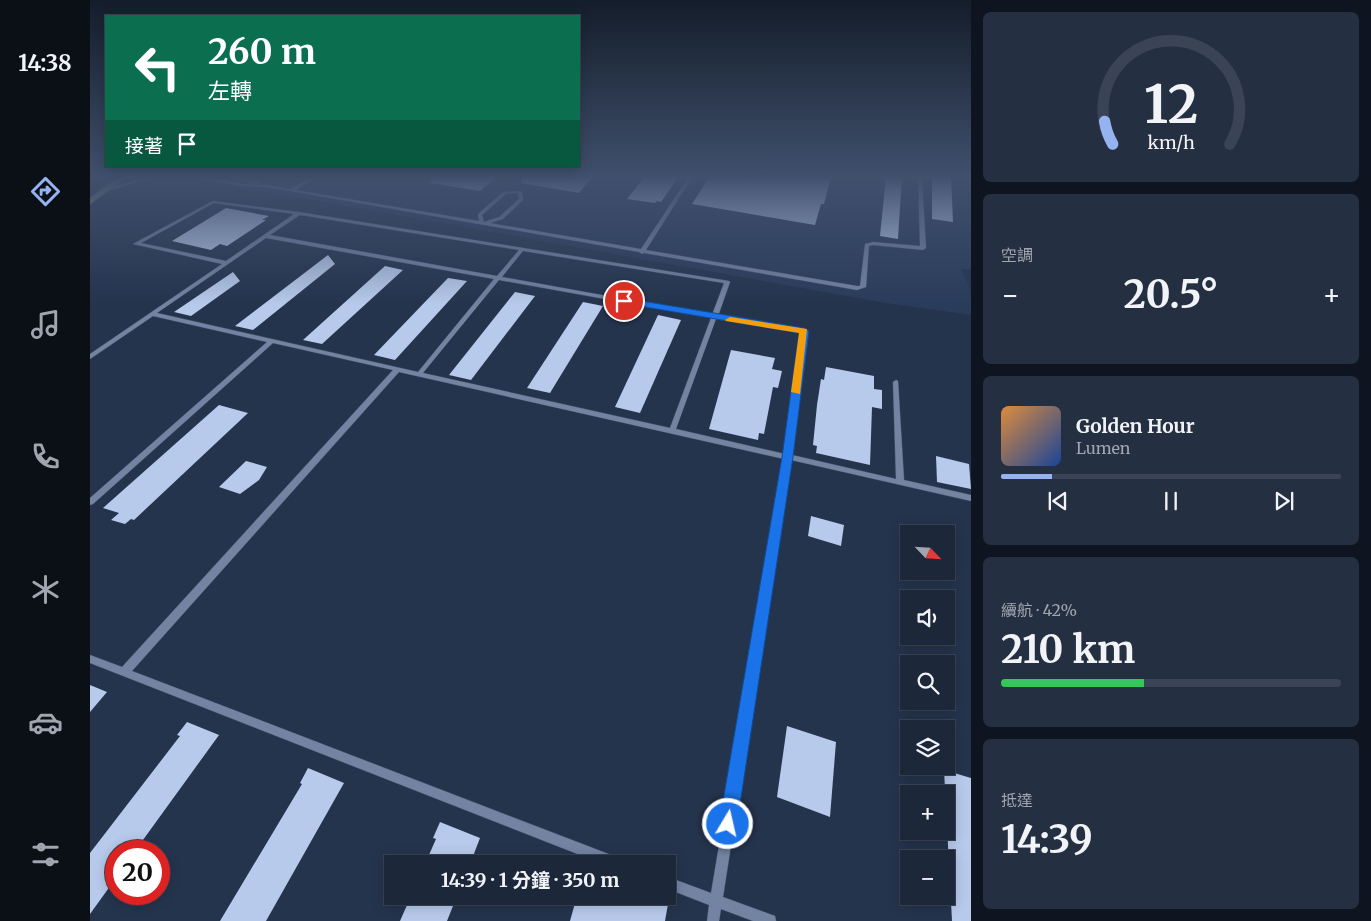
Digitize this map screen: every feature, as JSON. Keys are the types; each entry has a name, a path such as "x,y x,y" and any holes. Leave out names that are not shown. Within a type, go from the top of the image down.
{"lane":[{"path":"182,219 136,244 227,263"},
{"path":"90,356 290,219"},
{"path":"336,219 728,282 672,431"},
{"path":"453,219 846,288 863,287 867,245 873,243 924,248 922,219"},
{"path":"481,219 482,224"},
{"path":"482,224 498,219"},
{"path":"642,252 663,219"},
{"path":"265,236 715,317 804,331 788,457 713,921"},
{"path":"419,374 522,249"},
{"path":"152,314 971,498"},
{"path":"90,502 272,341"},
{"path":"124,672 398,369"},
{"path":"896,382 900,482"},
{"path":"90,659 596,855"},
{"path":"676,886 770,921"}],"shaded area":[{"path":"419,219 971,219 971,269 961,269 971,291 971,315 886,303"}],"building":[{"path":"208,219 266,220 227,246 220,244 211,250 172,241"},
{"path":"780,219 817,219 815,225"},
{"path":"882,219 899,219 898,239 880,236"},
{"path":"932,219 953,219 953,222"},
{"path":"328,255 335,264 253,330 235,326"},
{"path":"385,266 403,270 322,344 303,340"},
{"path":"233,272 240,281 191,316 174,312"},
{"path":"448,278 467,281 395,360 374,355"},
{"path":"515,292 535,296 471,380 449,375"},
{"path":"583,302 603,306 550,393 527,388"},
{"path":"658,315 681,320 640,413 615,407"},
{"path":"731,350 775,358 772,369 782,371 778,388 773,387 764,434 759,433 758,440 709,429"},
{"path":"826,367 874,376 874,389 882,390 882,409 872,407 870,465 816,453 817,446 813,445 817,405 821,379 824,380"},
{"path":"219,405 248,413 134,520 131,519 125,524 111,520 119,513 103,508"},
{"path":"936,456 969,464 971,489 937,482"},
{"path":"246,461 267,467 259,480 240,494 219,487"},
{"path":"811,516 844,525 841,546 808,536"},
{"path":"90,685 107,692 90,712"},
{"path":"187,722 219,735 143,840 105,840 105,893 90,914 90,853 180,736 177,735"},
{"path":"787,726 836,742 830,817 777,797"},
{"path":"308,768 344,783 266,921 220,921 302,784 300,783"},
{"path":"955,773 971,778 971,921 952,921 951,905 955,905 955,850 948,850 948,840 955,840 955,785 945,785 944,775 955,775"},
{"path":"440,822 480,838 473,855 429,855 436,839 433,838"},
{"path":"407,905 453,905 447,921 400,921"},
{"path":"574,905 668,905 665,921 570,921"}],"slow traffic":[{"path":"730,320 804,331 796,392"}],"route":[{"path":"624,301 804,331 788,457 728,824"}]}
